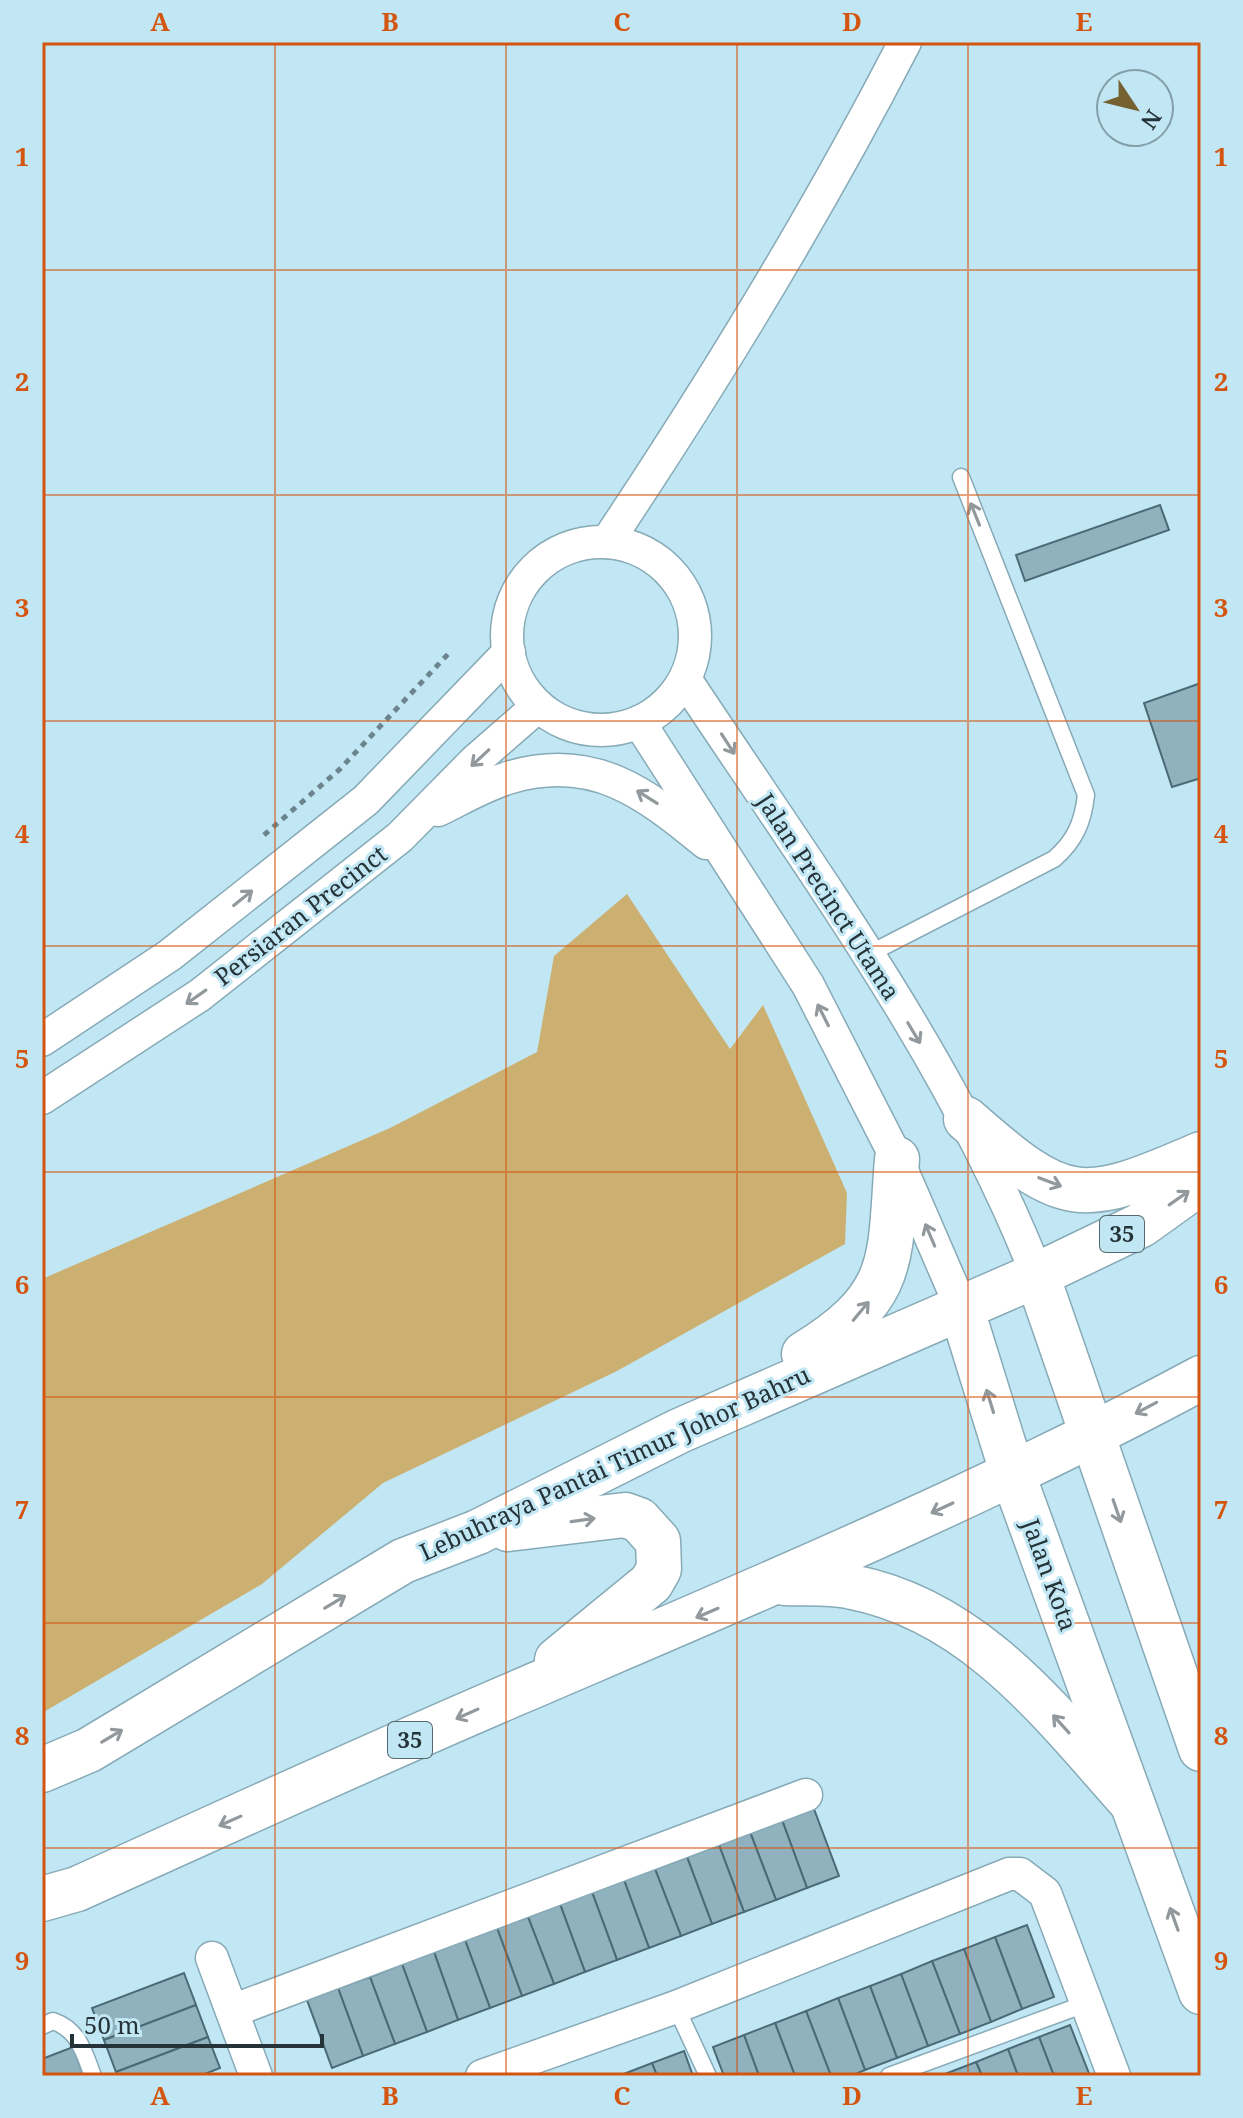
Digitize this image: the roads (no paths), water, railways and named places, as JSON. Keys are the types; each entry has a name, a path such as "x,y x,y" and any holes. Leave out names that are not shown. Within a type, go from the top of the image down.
{"main road":[{"path":"966,1119 1040,1180 1078,1191 1119,1188 1201,1154"},
{"path":"679,1431 837,1333 868,1304 887,1262 897,1159"},
{"name":"Lebuhraya Pantai Timur Johor Bahru","path":"42,1770 89,1750 403,1561 478,1532 679,1431 1037,1275 1141,1225 1201,1182"},
{"path":"1037,1275 1201,1749"},
{"name":"Jalan Kota","path":"961,1307 1013,1475 1201,1992"},
{"name":"35","path":"42,1899 77,1889 517,1692 779,1583 1013,1475 1201,1378"},
{"path":"478,1532 625,1515 639,1520 658,1541 659,1569 651,1583 517,1692"},
{"path":"779,1583 851,1586 936,1618 972,1639 1016,1674 1132,1803"}],"street":[{"path":"607,542 698,406 766,293 905,42"},
{"path":"607,542 651,556 669,571 683,589 692,610 695,634 685,679 657,711 639,722 597,730 576,727 538,706 514,672 509,652 508,628 513,605 524,583 540,565 560,551 607,542"},
{"name":"Persiaran Precinct","path":"42,1040 170,955 366,800 509,652"},
{"name":"Jalan Precinct Utama","path":"685,679 867,955 966,1119"},
{"name":"Persiaran Precinct","path":"42,1098 200,995 418,820 475,761 538,706"},
{"path":"639,722 808,985 897,1159"},
{"path":"418,820 508,777 568,770 595,774 638,791 730,863"},
{"path":"966,1119 1013,1213 1037,1275"},
{"name":"Jalan Kota","path":"897,1159 961,1307"},
{"path":"232,2011 806,1795"},
{"path":"482,2076 676,2007 1009,1874 1020,1874 1045,1893 1114,2076"},
{"path":"212,1958 256,2076"}],"lane":[{"path":"867,955 1054,859 1071,842 1084,814 1086,795 961,477"},
{"path":"889,2076 1085,2004"},
{"path":"676,2007 708,2076"},
{"path":"42,2026 53,2021 65,2025 79,2040 93,2076"}]}
